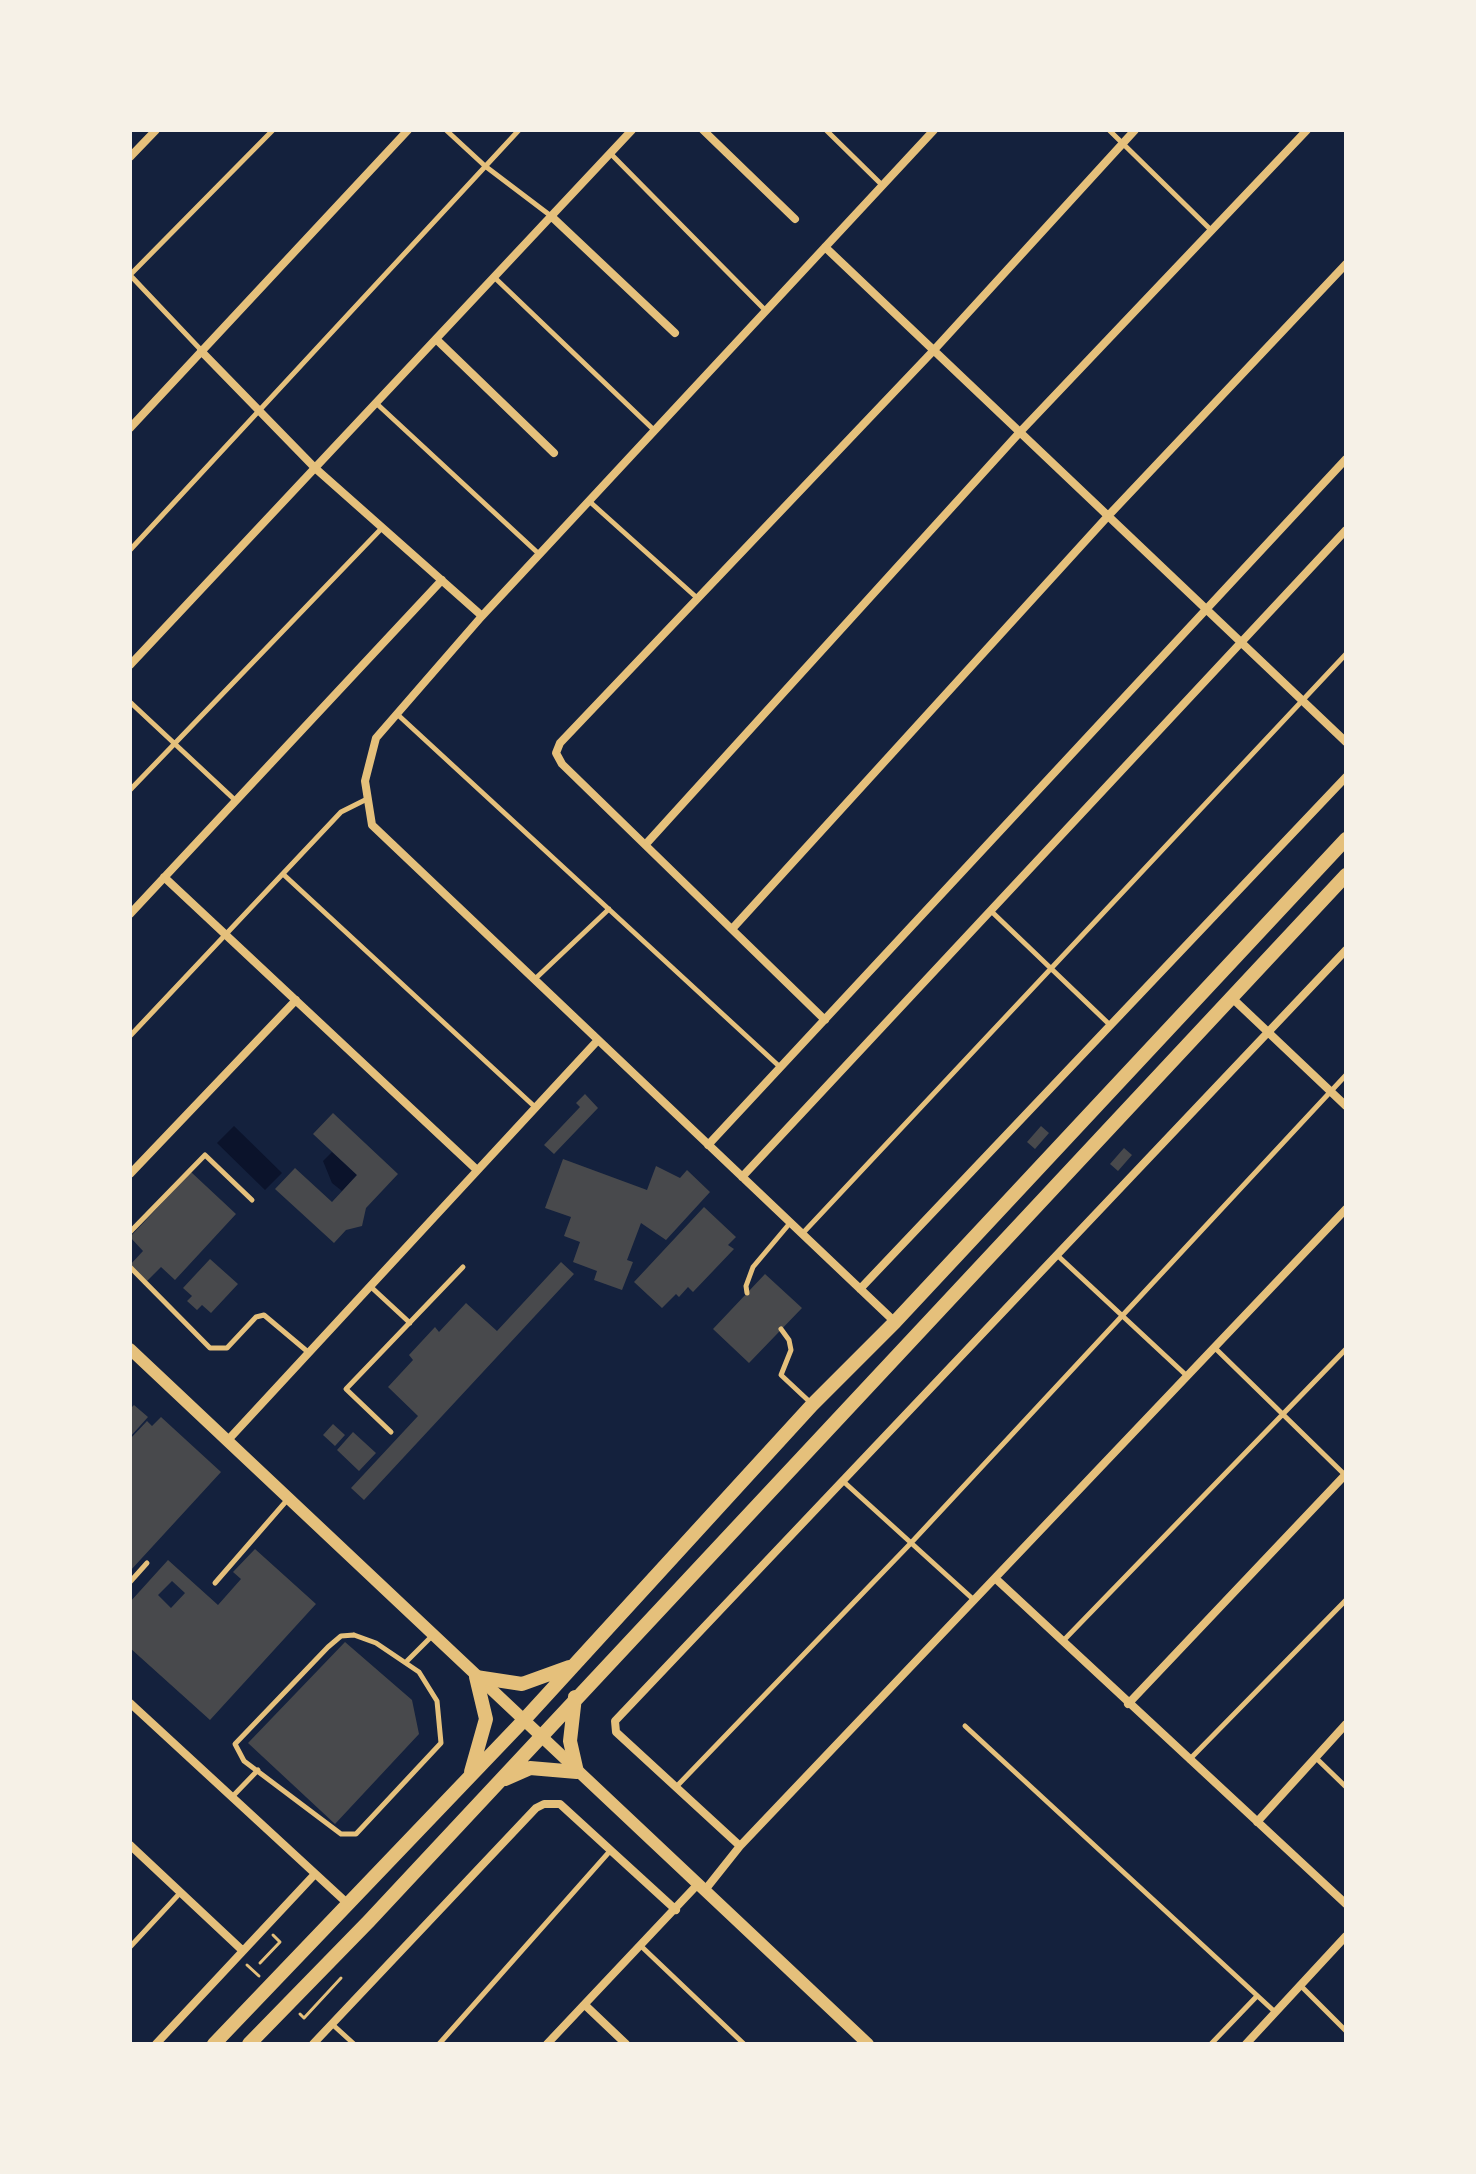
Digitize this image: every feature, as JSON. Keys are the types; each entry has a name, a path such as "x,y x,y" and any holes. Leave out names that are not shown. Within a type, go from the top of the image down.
{"main road":[{"path":"214,2044 523,1721 812,1405 895,1322 1346,839"},
{"path":"249,2044 1346,875"},
{"path":"470,1776 486,1719 476,1677 522,1684 541,1680 578,1661"},
{"path":"497,1782 530,1768 546,1766 577,1772 570,1741 575,1697"}],"street":[{"path":"130,157 156,130"},
{"path":"130,428 408,130"},
{"path":"130,665 632,130"},
{"path":"703,130 795,219"},
{"path":"895,1322 372,825 365,800 365,781 376,738 482,616 934,130"},
{"path":"825,1020 562,764 556,753 560,743 934,350 1135,130"},
{"path":"646,844 1020,432 1307,130"},
{"path":"551,216 675,333"},
{"path":"825,247 1346,742"},
{"path":"732,929 1108,516 1346,264"},
{"path":"436,339 554,453"},
{"path":"201,351 315,468 482,616"},
{"path":"708,1145 1346,459"},
{"path":"742,1177 1346,530"},
{"path":"130,914 442,580"},
{"path":"860,1289 1346,777"},
{"path":"164,877 477,1170"},
{"path":"740,1846 616,1732 615,1721 1346,950"},
{"path":"1231,997 1346,1106"},
{"path":"130,1174 296,1000"},
{"path":"228,1440 598,1040"},
{"path":"547,2044 976,1602 995,1578 1346,1209"},
{"path":"130,1349 868,2044"},
{"path":"1128,1704 1346,1475"},
{"path":"995,1578 1188,1761 1346,1904"},
{"path":"130,1703 347,1903"},
{"path":"1257,1822 1346,1724"},
{"path":"313,2044 536,1808 553,1802 560,1804 676,1910"},
{"path":"130,1845 243,1951"},
{"path":"156,2044 315,1874"},
{"path":"1246,2044 1346,1936"},
{"path":"585,2005 626,2044"}],"lane":[{"path":"201,351 130,275 273,130"},
{"path":"446,130 485,166 551,216"},
{"path":"130,550 519,130"},
{"path":"826,130 883,185"},
{"path":"1109,130 1212,230"},
{"path":"610,153 766,311"},
{"path":"494,277 655,431"},
{"path":"376,403 539,554"},
{"path":"589,501 696,597"},
{"path":"130,790 381,529"},
{"path":"802,1234 1346,654"},
{"path":"130,702 236,801"},
{"path":"397,714 780,1068"},
{"path":"130,1036 341,812 365,800"},
{"path":"283,874 535,1107"},
{"path":"535,980 609,909"},
{"path":"991,911 1110,1025"},
{"path":"677,1786 910,1544 1346,1075"},
{"path":"130,1232 205,1155 252,1200"},
{"path":"747,1293 746,1286 753,1267 790,1223"},
{"path":"1056,1254 1188,1377"},
{"path":"130,1267 210,1348 227,1348 256,1317 264,1315 308,1352"},
{"path":"391,1432 346,1389 463,1267"},
{"path":"370,1286 410,1323"},
{"path":"781,1329 789,1340 791,1350 781,1375 812,1405"},
{"path":"1215,1348 1346,1475"},
{"path":"1062,1643 1346,1349"},
{"path":"844,1482 976,1602"},
{"path":"215,1583 289,1498"},
{"path":"130,1582 147,1563"},
{"path":"1188,1761 1346,1600"},
{"path":"354,1635 376,1643 407,1661 419,1672 437,1701 441,1743 356,1834 341,1834 238,1754 235,1744 341,1636 354,1635"},
{"path":"407,1661 433,1635"},
{"path":"965,1726 1275,2012"},
{"path":"1316,1757 1346,1787"},
{"path":"232,1797 258,1770"},
{"path":"439,2044 610,1851"},
{"path":"130,1947 181,1893"},
{"path":"642,1947 744,2044"},
{"path":"1300,1985 1346,2031"},
{"path":"1211,2044 1257,1996"},
{"path":"332,2024 354,2044"}],"path":[{"path":"304,2018 341,1978"}],"water":[{"path":"234,1126 282,1173 265,1190 217,1143"},
{"path":"332,1152 357,1175 342,1191 332,1183 323,1161"}],"building":[{"path":"585,1094 598,1108 554,1154 544,1145 580,1107 576,1103"},
{"path":"333,1113 398,1174 366,1208 362,1226 346,1230 334,1243 275,1189 295,1168 332,1202 357,1175 313,1134"},
{"path":"1041,1126 1049,1133 1035,1149 1027,1142"},
{"path":"1124,1148 1132,1155 1118,1171 1110,1164"},
{"path":"563,1159 647,1190 656,1166 680,1178 687,1170 710,1192 666,1240 641,1223 627,1260 633,1262 622,1290 594,1280 597,1271 573,1262 580,1242 564,1236 571,1217 545,1208"},
{"path":"191,1172 236,1214 175,1280 161,1267 147,1281 130,1265 143,1251 130,1237"},
{"path":"704,1207 736,1237 728,1245 734,1249 693,1292 688,1287 662,1308 634,1282"},
{"path":"210,1259 238,1284 211,1313 202,1305 197,1310 187,1301 192,1296 183,1288"},
{"path":"561,1262 574,1274 364,1500 351,1488 418,1416 388,1387 413,1360 409,1355 435,1327 439,1332 466,1303 497,1331"},
{"path":"765,1274 802,1308 749,1363 713,1329"},
{"path":"134,1405 148,1417 130,1437 130,1409"},
{"path":"161,1417 221,1472 130,1571 130,1439 147,1421 152,1426"},
{"path":"333,1424 345,1435 335,1446 323,1435"},
{"path":"353,1432 376,1453 359,1471 337,1450"},
{"path":"255,1549 316,1604 210,1720 130,1648 130,1602 168,1560 218,1605 241,1579 233,1572","holes":["172,1581 185,1593 171,1608 158,1595"]},
{"path":"345,1642 412,1700 419,1734 335,1824 248,1743"}]}
